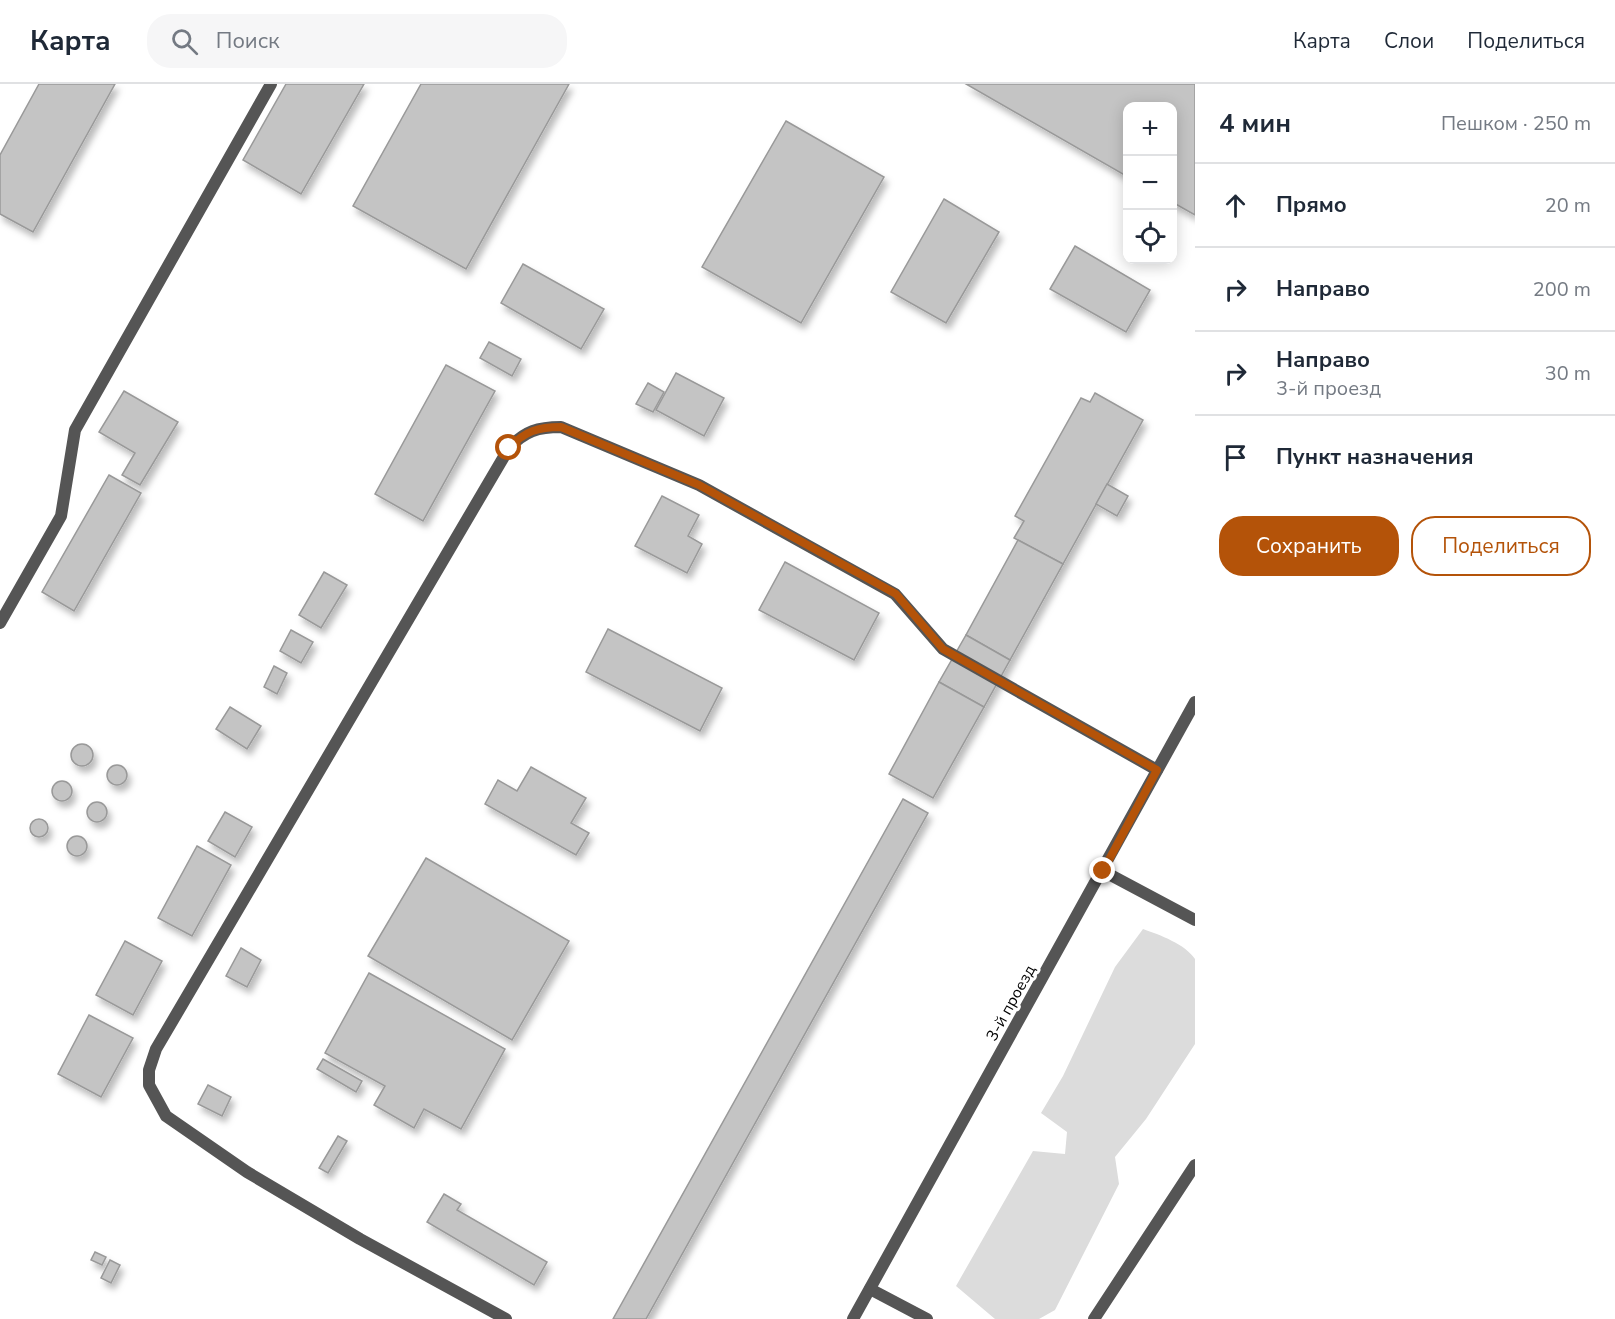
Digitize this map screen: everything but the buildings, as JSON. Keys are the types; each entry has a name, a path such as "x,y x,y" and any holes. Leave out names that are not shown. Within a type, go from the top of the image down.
{"street":[{"path":"0,623 61,516 75,430 271,84"},
{"path":"506,1319 257,1178 166,1116 149,1085 149,1070 156,1049 180,1008 509,448 522,434 543,427 561,427 699,485 896,594 943,649 1157,770"},
{"name":"3-й проезд","path":"853,1319 1195,702"},
{"path":"1103,871 1195,920"},
{"path":"1094,1319 1195,1165"},
{"path":"870,1289 927,1319"}],"shaded area":[{"path":"1143,929 1179,944 1195,959 1195,1044 1146,1119 1115,1157 1119,1184 1055,1310 1039,1319 995,1319 956,1286 1033,1151 1065,1154 1067,1132 1041,1113 1063,1076 1115,967"}],"route":[{"path":"509,448 522,434 543,427 561,427 699,485 896,594 943,649 1157,770 1103,871"}]}
